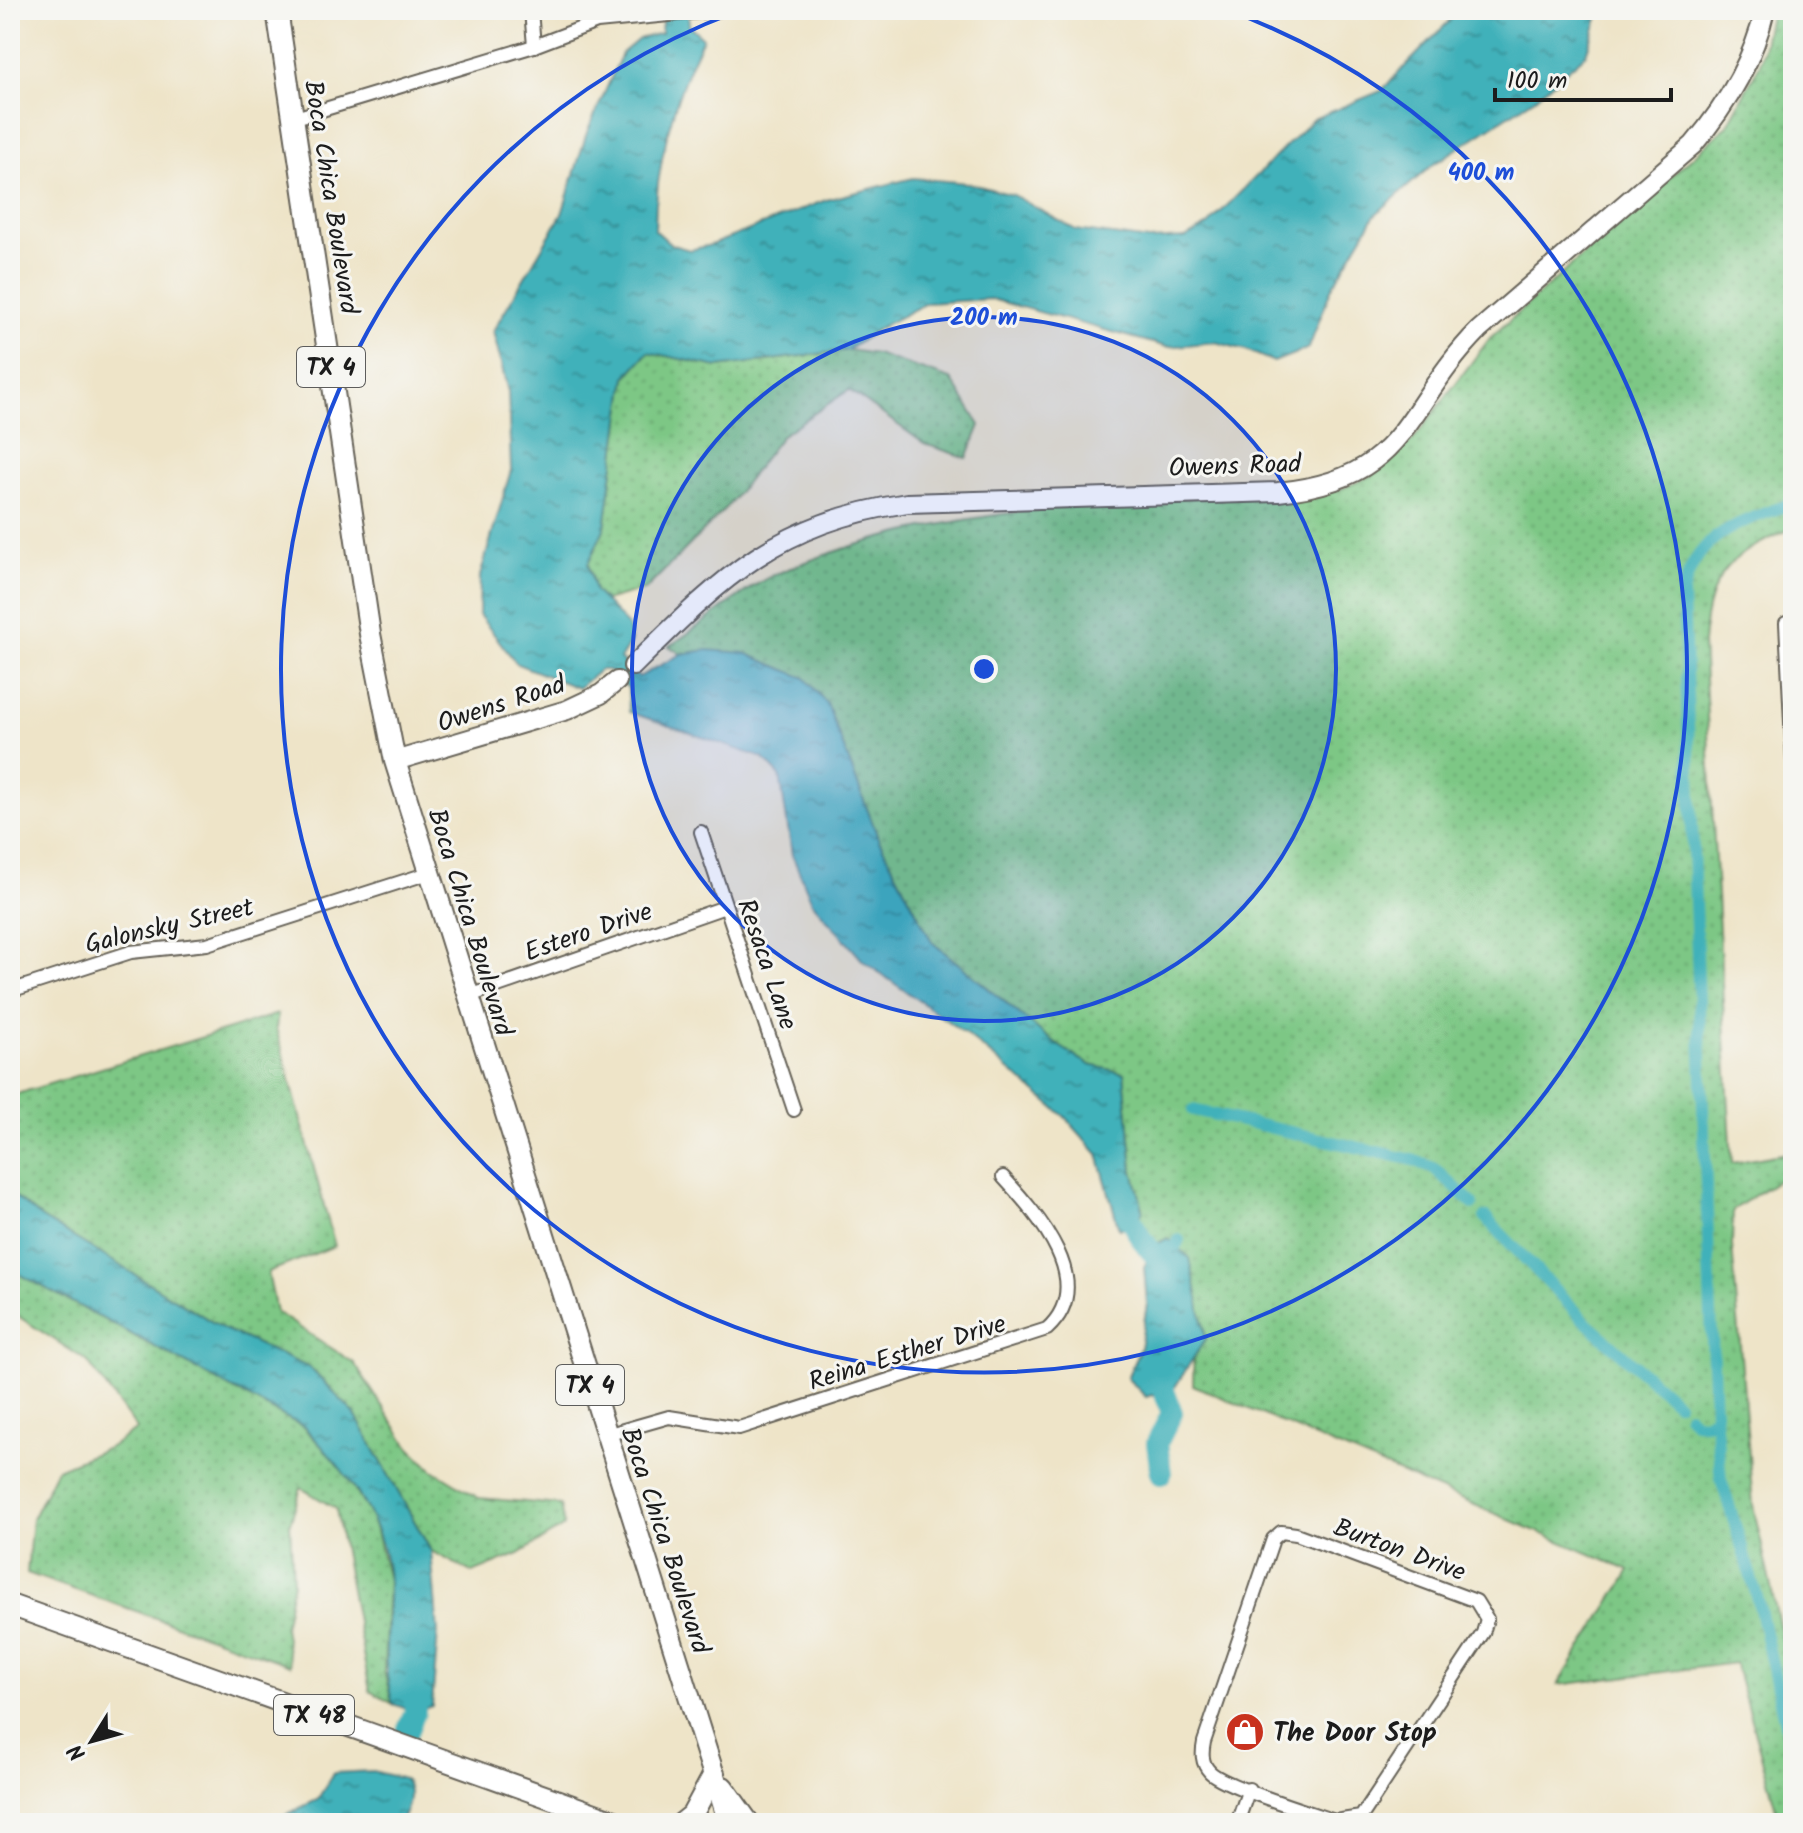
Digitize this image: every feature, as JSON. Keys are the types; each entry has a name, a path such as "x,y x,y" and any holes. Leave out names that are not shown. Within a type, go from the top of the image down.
{"main road":[{"name":"Boca Chica Boulevard","path":"277,10 370,634 395,761 466,997 729,1823"},
{"name":"TX 48","path":"10,1605 620,1823"},
{"path":"682,1823 692,1815 714,1774"},
{"name":"TX 4","path":"714,1774 749,1823"}],"street":[{"path":"284,54 289,10"},
{"path":"531,10 534,46"},
{"name":"Owens Road","path":"633,666 717,585 739,569 785,538 860,510 907,503 1278,492 1324,486 1375,462 1398,440 1452,357 1479,330 1659,177 1701,135 1739,82 1765,10"},
{"path":"292,119 534,46 597,22 717,11"},
{"path":"1789,622 1793,762"},
{"name":"Owens Road","path":"395,761 558,714 585,703 617,681"},
{"name":"Resaca Lane","path":"701,832 794,1110"},
{"name":"Galonsky Street","path":"10,991 131,952 207,944 429,873"},
{"name":"Estero Drive","path":"466,997 725,907"},
{"name":"Reina Esther Drive","path":"606,1435 669,1417 739,1428 1047,1329 1060,1317 1068,1301 1068,1283 1046,1230 1003,1177"},
{"name":"Burton Drive","path":"1281,1532 1296,1534 1476,1601 1487,1619 1483,1633 1361,1817 1335,1821 1249,1789 1211,1773 1202,1752 1273,1539 1281,1532"},
{"path":"1237,1823 1249,1789"}],"green space":[{"path":"1771,10 1793,10 1793,528 1753,547 1727,569 1711,598 1703,643 1732,1163 1793,1152 1793,1170 1733,1210 1732,1245 1753,1505 1793,1688 1793,1823 1780,1823 1735,1663 1558,1685 1630,1571 1193,1385 1194,1344 1168,1238 1156,1244 1139,1221 1143,1209 1133,1171 1124,1073 1090,1065 1056,1044 932,942 879,840 827,704 707,650 681,654 669,646 749,589 774,575 841,550 910,531 981,517 1053,508 1341,489 1371,476 1413,440 1490,338 1727,126 1760,64"},
{"path":"848,350 876,354 951,379 980,425 967,458 925,444 849,390 782,435 727,507 646,589 605,601 595,591 588,564 605,527 626,377 648,352 718,367"},
{"path":"278,1014 276,1028 335,1246 268,1272 276,1312 354,1363 409,1447 433,1470 479,1498 560,1505 564,1526 519,1554 473,1573 431,1551 354,1413 310,1368 224,1329 42,1218 10,1193 10,1096"},
{"path":"10,1269 302,1426 341,1466 373,1519 388,1580 384,1672 393,1704 370,1691 336,1509 301,1488 290,1523 293,1582 284,1627 290,1665 27,1573 32,1519 57,1469 110,1447 137,1429 87,1361 10,1311"}],"water":[{"path":"663,10 688,10 689,25 703,38 683,83 668,131 656,206 655,230 672,245 690,250 711,245 826,200 913,178 968,183 1013,195 1076,230 1149,240 1185,238 1208,225 1313,119 1381,91 1460,10 1601,10 1586,54 1535,98 1431,166 1375,215 1331,289 1309,348 1274,362 1215,342 1167,347 991,299 926,303 879,328 848,350 718,367 648,352 626,377 605,527 588,564 595,591 628,626 631,641 620,659 639,677 681,654 707,650 745,653 805,678 827,704 879,840 932,942 1056,1044 1090,1065 1124,1073 1133,1171 1143,1209 1139,1221 1119,1229 1098,1154 1064,1116 967,1035 863,961 812,902 792,855 780,776 763,758 629,712 628,688 608,670 600,670 578,688 517,664 479,615 480,576 511,470 508,392 493,331 562,214 586,135 622,53 639,39 661,33"},
{"path":"10,1193 42,1218 224,1329 310,1368 354,1413 431,1551 438,1632 432,1706 415,1712 393,1704 386,1657 388,1582 385,1559 371,1517 334,1460 304,1427 10,1269"},
{"path":"1168,1238 1190,1258 1206,1338 1175,1387 1146,1397 1127,1378 1140,1348 1147,1304 1144,1267 1156,1244"},
{"path":"373,1771 404,1779 409,1790 409,1801 400,1823 268,1823 317,1800 334,1773"}],"waterway":[{"path":"1793,503 1739,524 1709,543 1689,573 1683,594 1715,1416 1721,1479 1758,1600 1793,1761"},
{"path":"1193,1110 1413,1160 1434,1168 1473,1204"},
{"path":"1123,1197 1142,1239 1173,1273"},
{"path":"1485,1217 1586,1322 1677,1403"},
{"path":"1176,1246 1179,1240"},
{"path":"1161,1474 1157,1443 1172,1413 1158,1374 1162,1362"},
{"path":"1688,1415 1695,1422 1705,1423 1715,1416"},
{"path":"405,1737 415,1712 413,1684"}],"place":[{"name":"The Door Stop","path":"1245,1732"}]}
